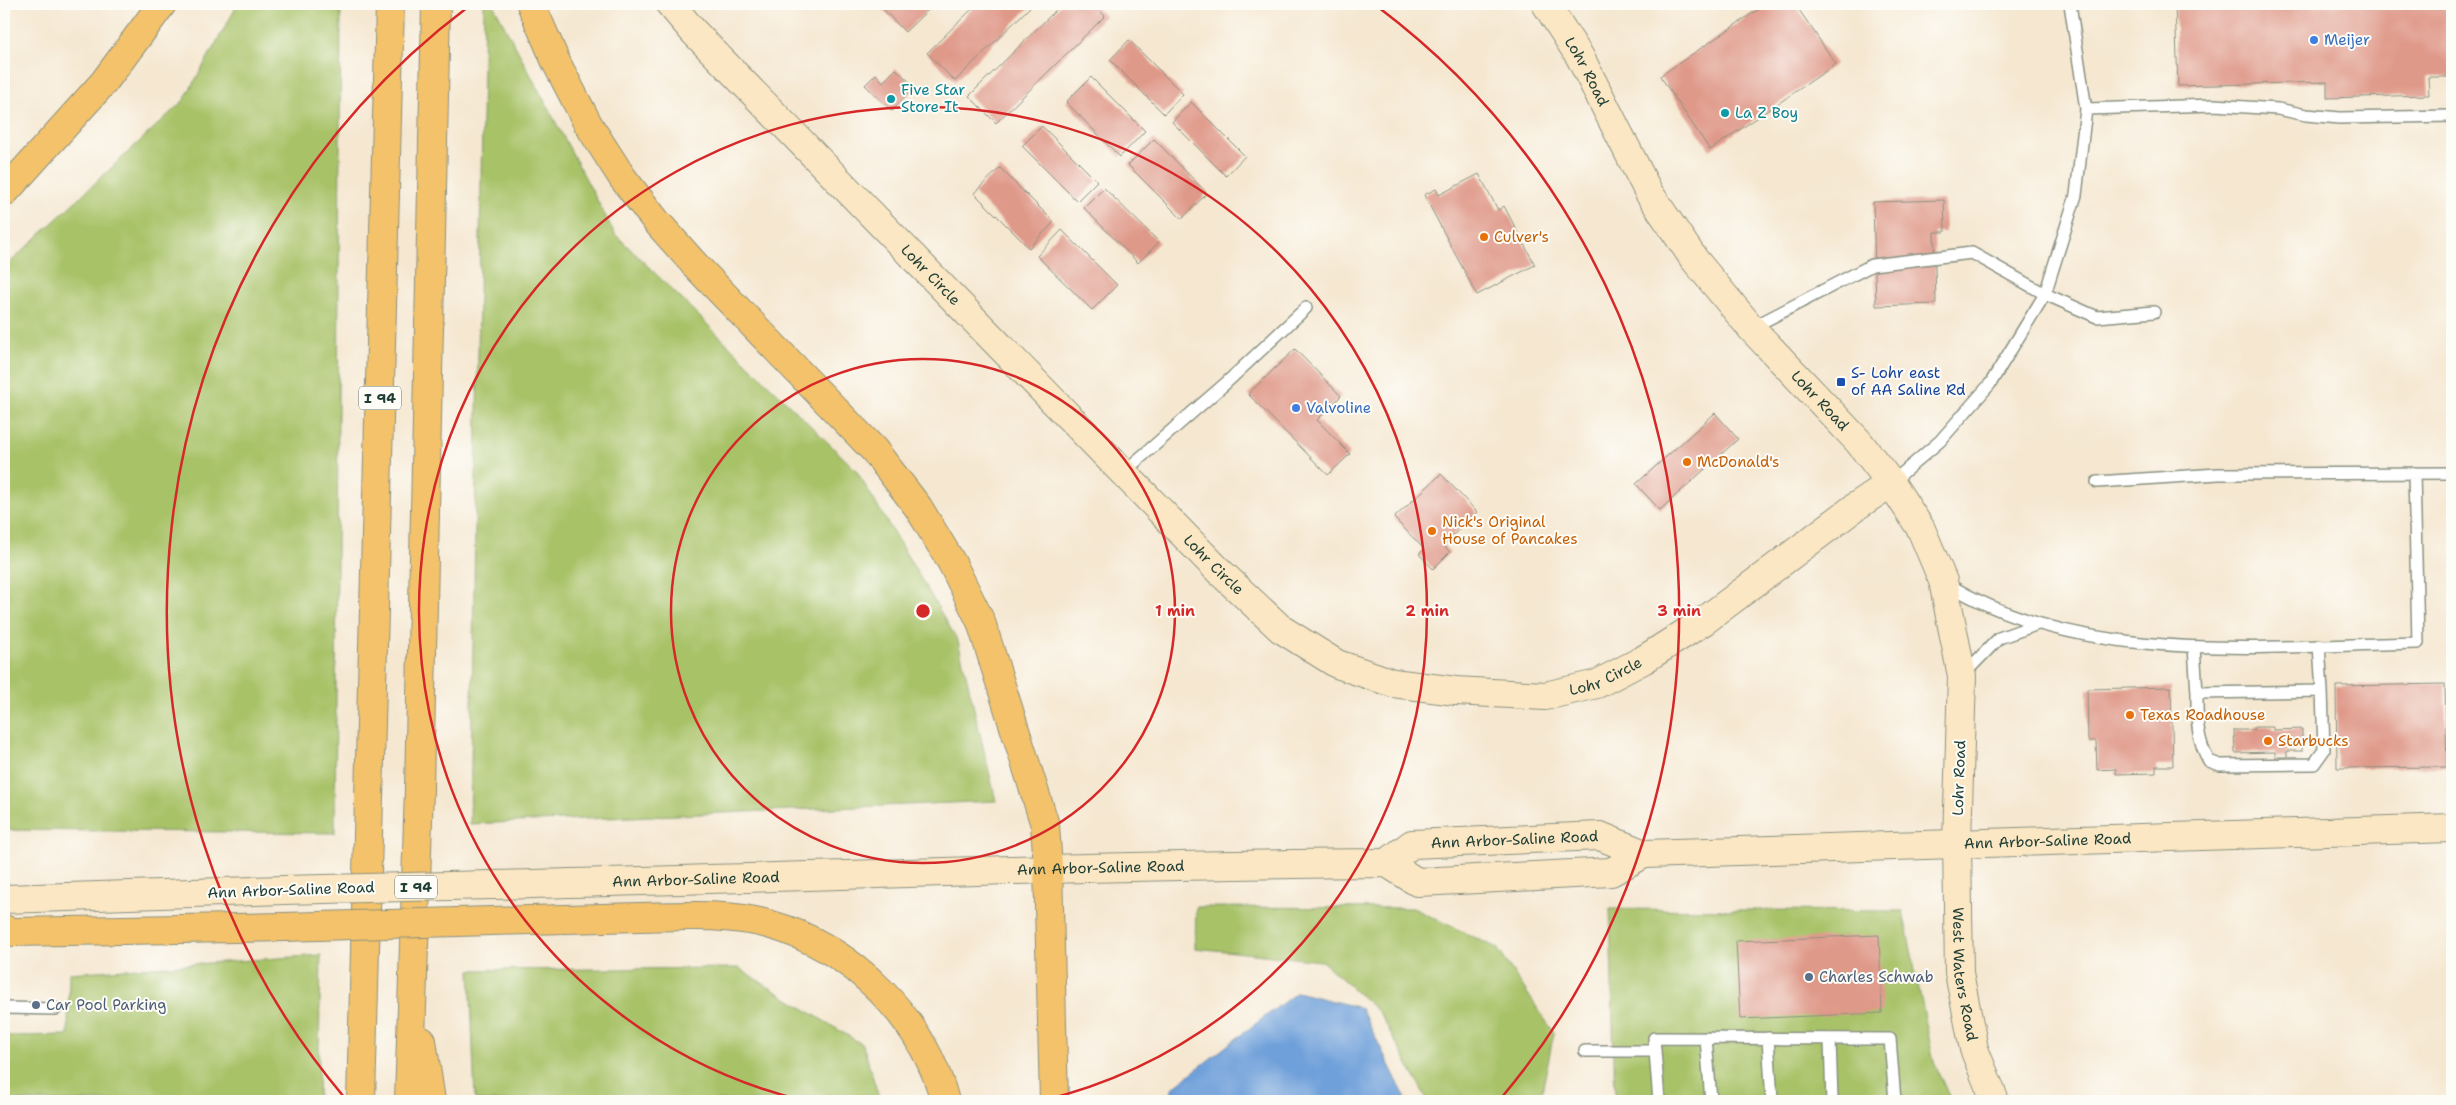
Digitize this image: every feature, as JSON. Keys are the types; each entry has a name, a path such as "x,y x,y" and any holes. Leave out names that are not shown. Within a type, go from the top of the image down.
{"highway":[{"path":"4,193 104,82 162,4"},
{"name":"I 94","path":"361,1101 390,4"},
{"name":"I 94","path":"409,1101 419,780 436,4"},
{"path":"531,4 556,62 588,124 622,177 656,221 697,267 874,450 918,507 952,563 981,622 1045,825 1048,867 1054,1101"},
{"path":"4,930 13,932 725,917 768,924 815,944 852,965 893,1004 922,1043 945,1101"},
{"path":"412,985 431,1101"}],"street":[{"name":"Lohr Circle","path":"670,4 700,38 1125,471 1220,571 1281,629 1337,664 1392,683 1456,690 1545,696 1597,684 1643,660 1704,621 1858,505 1891,483"},
{"name":"Lohr Road","path":"1546,4 1580,57 1649,192 1694,260 1751,328 1858,441 1891,483 1921,529 1943,580 1962,676 1957,842"},
{"name":"Ann Arbor-Saline Road","path":"1387,864 1412,844 1600,836 1644,854 1957,842 2452,828"},
{"name":"West Waters Road","path":"1957,842 1959,973 1974,1049 1995,1101"},
{"name":"Ann Arbor-Saline Road","path":"4,899 893,875 1048,867 1387,864 1417,882 1611,872 1644,854"}],"lane":[{"path":"1891,483 1940,441 1990,384 2045,294 2076,196 2086,109 2070,4"},
{"path":"2086,109 2214,105 2278,109 2306,115 2340,118 2452,116"},
{"path":"1751,328 1872,266 1972,253 2045,294 2097,317 2154,312"},
{"path":"1125,471 1226,383 1306,308"},
{"path":"1943,580 1972,599 2038,624 2133,643 2194,648 2418,643 2414,473"},
{"path":"2097,482 2218,474 2452,473"},
{"path":"1962,676 1999,638 2038,624"},
{"path":"2194,648 2198,734 2201,748 2209,761 2220,765 2314,764 2324,750 2319,645"},
{"path":"2197,693 2322,691"},
{"path":"4,1008 56,1009"},
{"path":"1659,1101 1654,1038 1890,1039 1895,1101"},
{"path":"1706,1038 1711,1101"},
{"path":"1768,1038 1772,1101"},
{"path":"1830,1039 1832,1101"},
{"path":"1585,1051 1654,1051"}],"green space":[{"path":"238,4 341,4 335,833 4,830 4,268 184,100"},
{"path":"484,4 493,4 615,234 856,470 958,641 996,801 470,824"},
{"path":"1196,907 1413,908 1497,948 1554,1033 1540,1101 1428,1101 1379,1012 1322,961 1195,948"},
{"path":"1610,909 1903,911 1934,1062 1951,1101 1615,1101"},
{"path":"321,955 318,1101 4,1101 4,1036 68,1035 69,973"},
{"path":"738,968 863,1045 880,1101 475,1101 470,970"}],"water":[{"path":"1297,992 1361,1008 1407,1101 1171,1101 1172,1088"}],"building":[{"path":"878,4 934,4 905,32"},
{"path":"977,4 1033,4 955,81 927,53"},
{"path":"1062,4 1093,4 1105,16 996,123 969,96"},
{"name":"La Z Boy","path":"1766,4 1795,4 1836,64 1710,150 1660,76"},
{"name":"Meijer","path":"2175,4 2452,4 2452,77 2428,77 2429,95 2327,98 2327,82 2178,86"},
{"path":"1129,40 1183,94 1164,114 1110,60"},
{"name":"Five Star Store It","path":"896,69 915,87 892,111 865,85 876,74 883,82"},
{"path":"1091,77 1145,131 1120,157 1066,102"},
{"path":"1191,102 1245,156 1226,176 1172,122"},
{"path":"1042,126 1097,181 1077,201 1022,146"},
{"path":"1154,139 1207,193 1182,219 1128,165"},
{"path":"1000,168 1054,222 1029,248 974,193"},
{"name":"Culver's","path":"1479,174 1498,210 1504,206 1535,265 1477,295 1424,195 1436,189 1439,195"},
{"path":"1104,188 1159,242 1138,263 1084,208"},
{"path":"1944,200 1945,232 1934,232 1936,304 1876,306 1873,202"},
{"path":"1062,230 1117,285 1092,310 1037,256"},
{"name":"Valvoline","path":"1295,349 1341,396 1317,420 1350,454 1328,475 1248,394"},
{"name":"McDonald's","path":"1715,413 1738,439 1660,510 1636,484"},
{"name":"Nick's Original House of Pancakes","path":"1441,474 1477,512 1443,545 1450,552 1433,569 1419,554 1424,549 1394,518"},
{"path":"2445,684 2447,767 2337,768 2336,686"},
{"name":"Texas Roadhouse","path":"2171,687 2173,766 2156,766 2156,773 2116,774 2116,769 2097,770 2096,741 2088,741 2087,689"},
{"name":"Starbucks","path":"2254,727 2273,727 2273,730 2302,729 2302,751 2287,751 2287,757 2275,757 2275,752 2235,753 2234,730 2254,730"},
{"name":"Charles Schwab","path":"1879,935 1882,1013 1740,1019 1736,941"}],"place":[{"name":"Meijer","path":"2314,40"},
{"name":"Five Star Store It","path":"891,99"},
{"name":"La Z Boy","path":"1725,113"},
{"name":"Culver's","path":"1484,237"},
{"name":"S- Lohr east of AA Saline Rd","path":"1841,382"},
{"name":"Valvoline","path":"1296,408"},
{"name":"McDonald's","path":"1687,462"},
{"name":"Nick's Original House of Pancakes","path":"1432,531"},
{"name":"Texas Roadhouse","path":"2130,715"},
{"name":"Starbucks","path":"2268,741"},
{"name":"Charles Schwab","path":"1809,977"},
{"name":"Car Pool Parking","path":"36,1005"}]}
